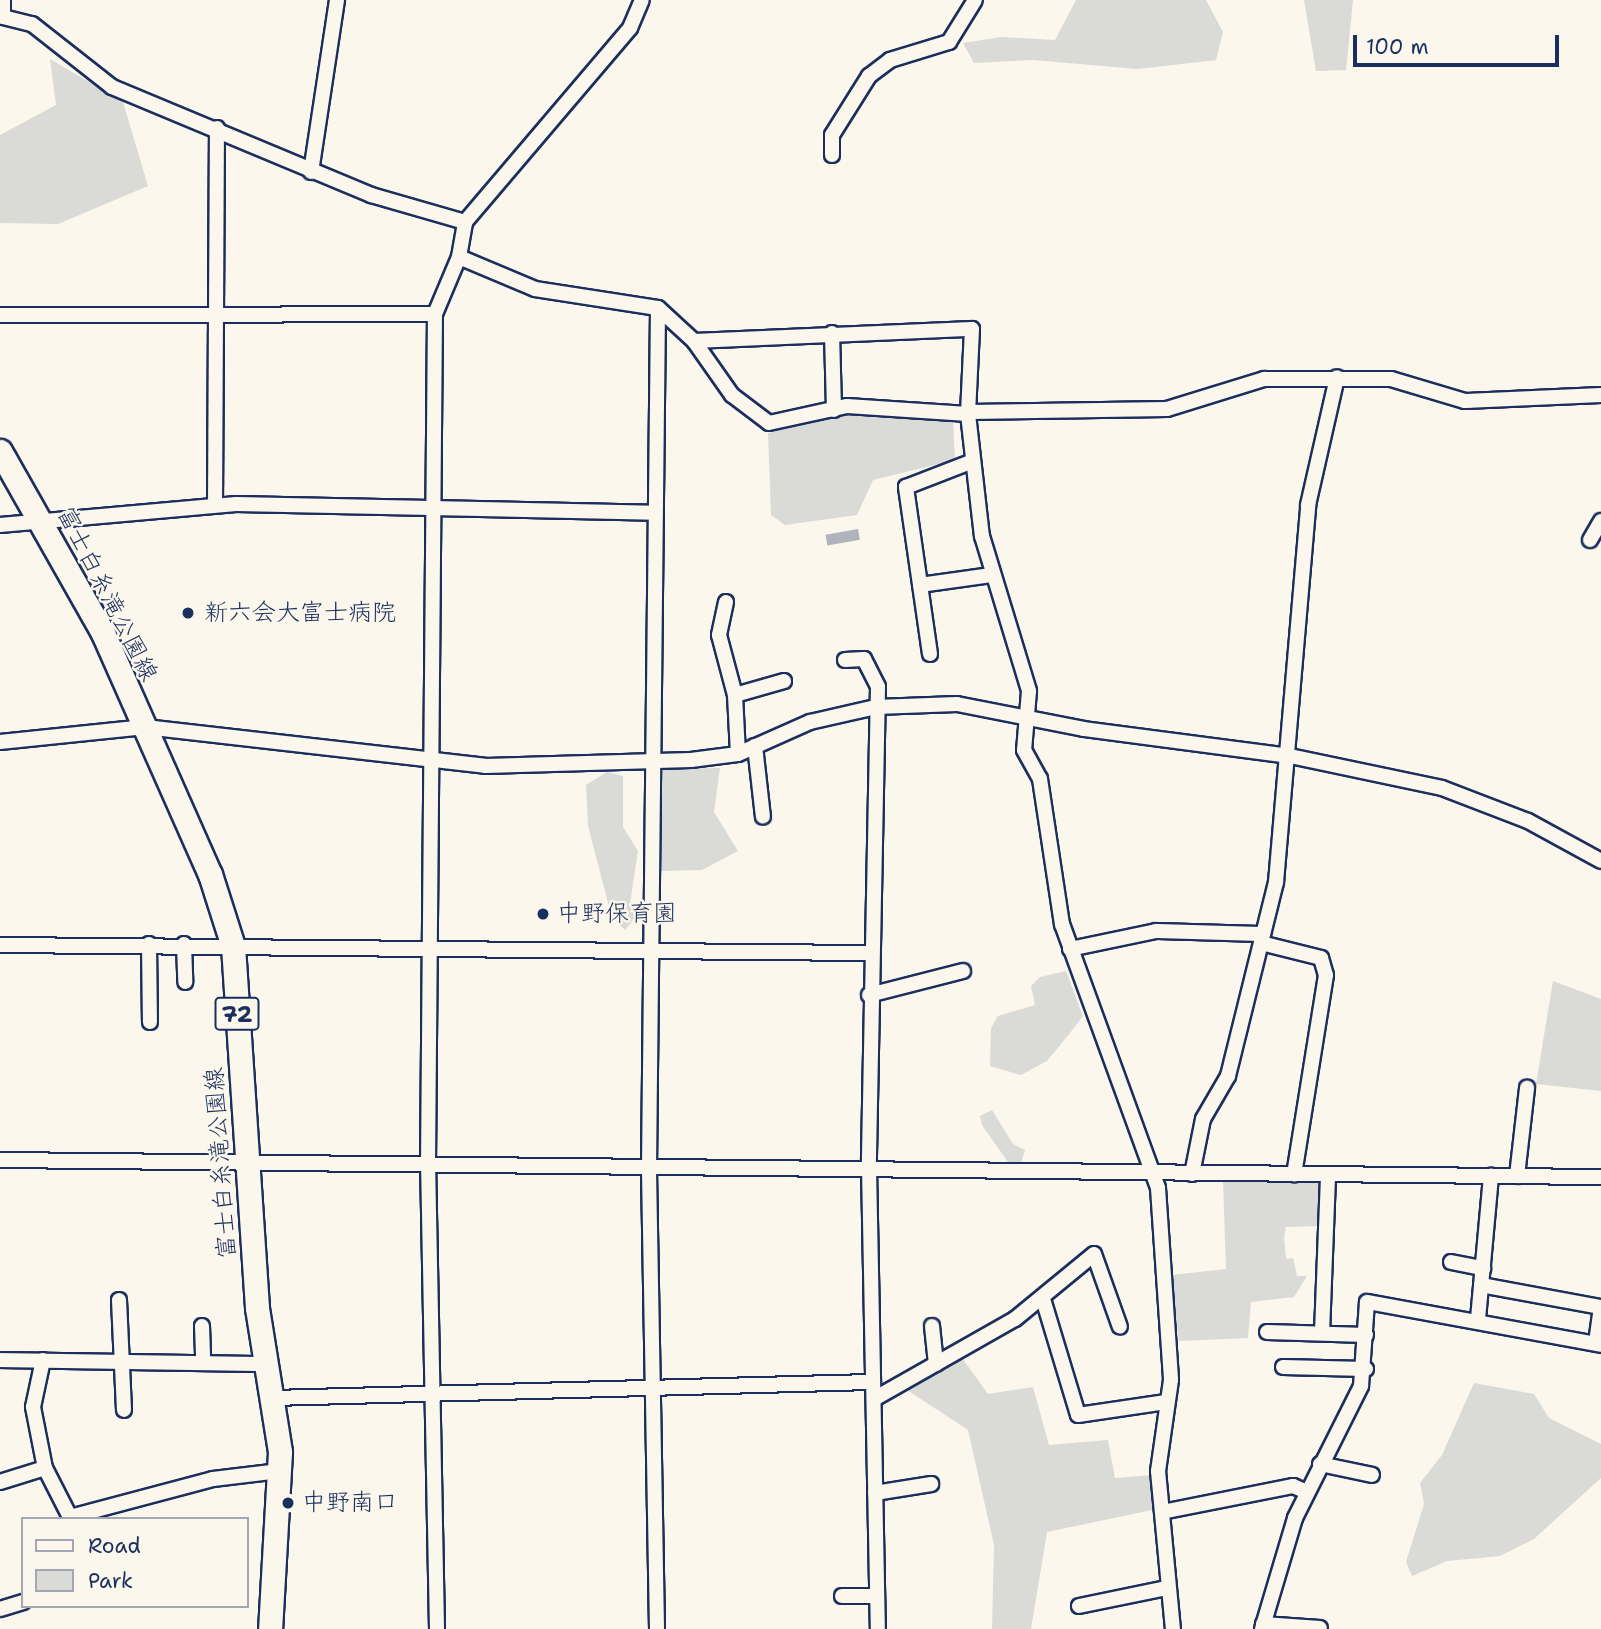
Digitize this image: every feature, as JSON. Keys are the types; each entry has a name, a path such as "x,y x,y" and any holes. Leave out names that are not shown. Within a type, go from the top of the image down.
{"main road":[{"name":"富士白糸滝公園線","path":"0,451 103,633 210,874 233,946 247,1163 266,1364 280,1471 270,1629"}],"street":[{"path":"4,0 3,18 32,24 112,87 217,128 311,172 465,222"},
{"path":"311,172 337,0"},
{"path":"437,1629 428,1165 436,508 435,314 459,257 465,222 630,28 642,0"},
{"path":"832,155 832,135 869,76 890,60 949,42 975,0"},
{"path":"215,505 217,128"},
{"path":"459,257 535,289 659,308 694,341 732,396 769,423 834,410 968,413 1167,409 1264,379 1391,379 1465,401 1601,395"},
{"path":"657,1629 649,1168 651,761 659,308"},
{"path":"0,315 435,314"},
{"path":"694,341 832,332 972,329 968,413 973,461 991,575 1021,660 1028,716 1024,750 1040,779 1070,949 1154,1171 1171,1380 1158,1446 1167,1588 1173,1629"},
{"path":"832,332 834,410"},
{"path":"1192,1174 1203,1119 1228,1076 1276,882 1290,756 1308,505 1337,377"},
{"path":"930,654 906,487 973,461"},
{"path":"0,525 215,505 654,513"},
{"path":"1590,540 1601,521"},
{"path":"920,585 991,575"},
{"path":"726,602 719,635 735,695 738,754"},
{"path":"845,660 864,659 872,668 876,707 869,954 869,1167 870,1382 874,1399 877,1629"},
{"path":"735,695 784,681"},
{"path":"0,742 145,727 485,766 651,761 738,754 810,722 876,707 957,704 1290,756 1442,788 1528,821 1601,861"},
{"path":"755,746 763,817"},
{"path":"1070,949 1156,931 1262,938 1321,958 1326,975 1294,1174"},
{"path":"0,944 651,949 869,954"},
{"path":"149,944 150,1022"},
{"path":"184,944 186,982"},
{"path":"869,995 963,971"},
{"path":"1517,1176 1527,1088"},
{"path":"0,1160 649,1168 869,1167 1154,1171 1192,1174 1601,1177"},
{"path":"1322,1334 1328,1175"},
{"path":"1478,1319 1491,1176"},
{"path":"874,1399 1043,1299 1094,1254 1120,1327"},
{"path":"1451,1262 1483,1268"},
{"path":"1320,1628 1262,1626 1275,1571 1307,1492 1366,1369 1367,1301 1478,1319 1599,1345 1601,1307 1481,1285"},
{"path":"1043,1299 1078,1415 1166,1402"},
{"path":"118,1300 119,1362 124,1410"},
{"path":"202,1326 203,1363"},
{"path":"932,1326 936,1364"},
{"path":"1267,1332 1366,1335"},
{"path":"0,1360 266,1364"},
{"path":"43,1360 33,1407 45,1468 70,1517 214,1479 280,1471"},
{"path":"1283,1367 1366,1369"},
{"path":"272,1398 653,1391 870,1382"},
{"path":"1320,1464 1372,1475"},
{"path":"0,1482 45,1468"},
{"path":"875,1493 931,1483"},
{"path":"1163,1512 1293,1486 1307,1492"},
{"path":"1079,1606 1167,1588"},
{"path":"842,1596 877,1596"},
{"path":"0,1609 21,1603"}],"green space":[{"path":"1076,0 1206,0 1223,32 1216,60 1138,69 1032,60 974,63 963,43 1001,37 1055,40"},
{"path":"1304,0 1353,0 1346,70 1316,71"},
{"path":"50,59 123,102 148,186 58,224 0,223 0,135 56,105"},
{"path":"848,412 953,421 955,460 873,480 857,515 785,525 771,515 768,433"},
{"path":"720,768 714,812 738,851 702,870 659,871 663,769"},
{"path":"607,772 623,776 623,827 638,851 630,904 636,916 625,930 612,918 588,826 586,785"},
{"path":"1066,971 1083,1016 1070,1033 1047,1061 1021,1075 990,1066 991,1028 998,1016 1035,1005 1031,986 1040,977"},
{"path":"1553,981 1601,999 1601,1091 1536,1084"},
{"path":"992,1110 1013,1144 1025,1150 1021,1163 1008,1162 982,1125 980,1116"},
{"path":"1324,1180 1320,1226 1286,1227 1286,1259 1293,1258 1297,1276 1307,1276 1294,1297 1251,1302 1248,1338 1179,1341 1171,1275 1226,1269 1223,1181"},
{"path":"962,1358 988,1394 1033,1387 1049,1445 1108,1440 1115,1478 1153,1475 1152,1510 1047,1532 1031,1629 992,1629 994,1545 968,1430 901,1386"},
{"path":"1474,1383 1534,1394 1549,1418 1601,1444 1601,1478 1534,1539 1500,1556 1447,1561 1412,1576 1406,1562 1424,1504 1420,1483 1442,1455"}],"shaded area":[{"path":"858,529 860,540 827,546 826,535"}],"place":[{"name":"新六会大富士病院","path":"188,613"},
{"name":"中野保育園","path":"543,914"},
{"name":"中野南口","path":"288,1503"}]}
